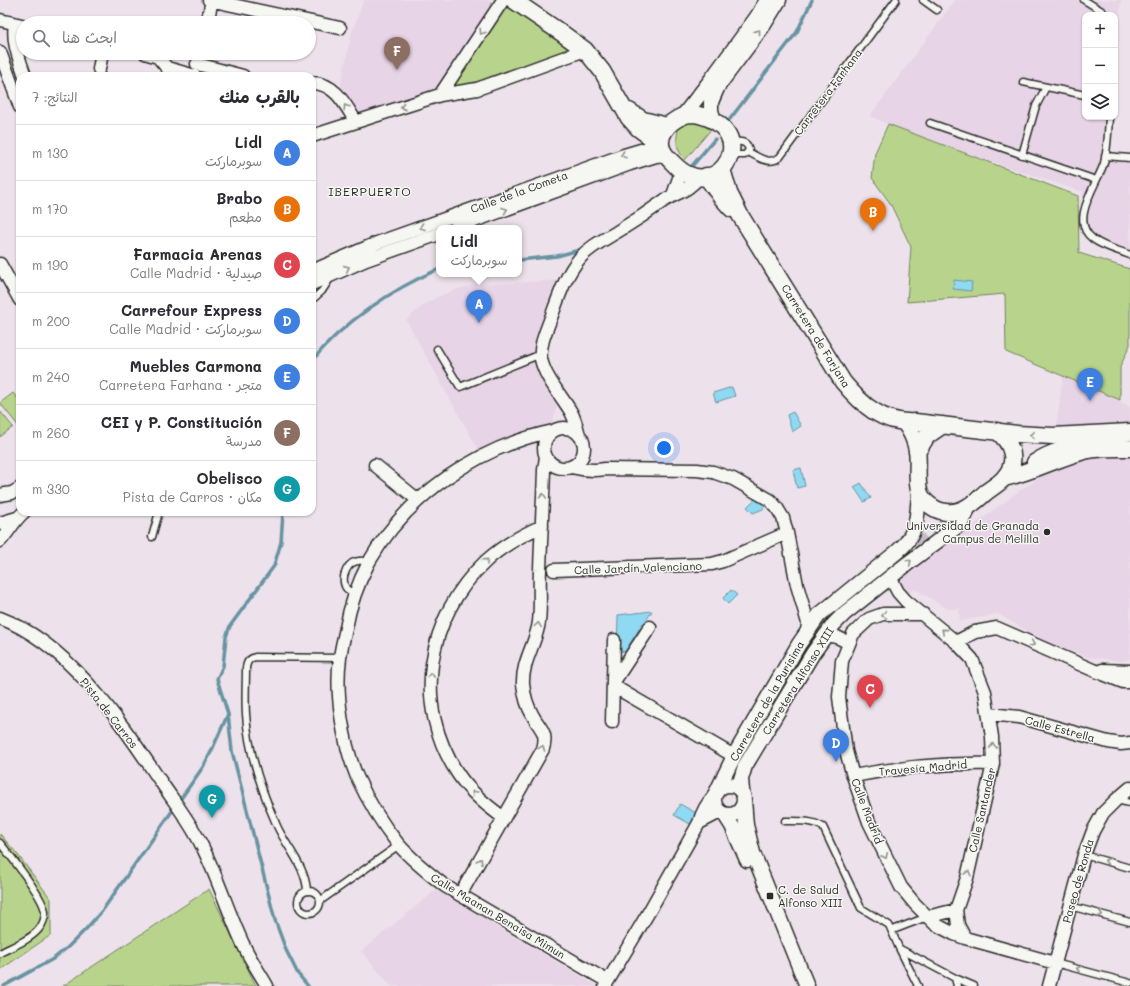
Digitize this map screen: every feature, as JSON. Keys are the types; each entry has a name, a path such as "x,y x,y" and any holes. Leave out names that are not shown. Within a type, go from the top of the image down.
{"main road":[{"path":"513,0 585,50 602,71 623,106 643,120 663,141 680,169 693,175 703,176 711,175 722,169 728,163 731,150 729,135 714,120 705,116 695,114 683,116 663,141"},
{"name":"Carretera de Farjana","path":"722,169 729,193 740,215 843,382 861,402 879,414 905,423 915,422 943,425"},
{"name":"Carretera de Farjana","path":"703,176 721,197 740,215"},
{"path":"905,423 912,435 917,452 919,491 925,501 934,508 945,512 957,512 968,508 1004,478 1010,468 1012,458 1011,447 1005,438 997,431"},
{"path":"917,452 927,436 943,425 1017,434 1067,436 1130,432"},
{"path":"1004,478 1086,451 1130,448"}],"street":[{"path":"208,16 211,0 285,16"},
{"path":"440,95 503,0"},
{"path":"683,116 757,17 767,0"},
{"path":"714,120 711,111 711,102 718,86 763,26 779,0"},
{"path":"0,20 16,23"},
{"path":"316,23 340,28"},
{"path":"16,32 14,38 16,50"},
{"path":"316,135 440,95 476,89 585,50"},
{"path":"0,55 16,97"},
{"path":"19,60 24,72"},
{"path":"99,69 101,60"},
{"path":"160,60 166,72"},
{"path":"196,72 199,60"},
{"path":"204,60 233,72"},
{"path":"316,83 322,84 336,92 356,122"},
{"name":"Calle de la Cometa","path":"463,225 630,164 656,156 663,141"},
{"name":"Calle de la Cometa","path":"316,269 377,243 663,141"},
{"path":"673,195 677,186 680,169"},
{"path":"545,453 550,463 556,467 564,469 577,464 582,458 584,451 583,443 576,423 571,412 544,369 541,354 543,341 558,296 572,269 580,258 590,249 673,195 684,191 703,176"},
{"path":"316,282 366,260 436,235"},
{"path":"0,264 16,293"},
{"path":"460,895 543,749 545,742 543,731 532,716 526,700 523,684 524,667 537,632 539,622 546,439 564,420 564,402"},
{"path":"556,430 567,428 579,435"},
{"name":"Calle Maanan Benaisa Mimun","path":"556,430 537,434 506,446 483,456 464,467 418,500 390,533 369,562 355,594 347,622 340,658 340,700 346,737 357,776 388,831 399,845 426,871 445,886 606,984"},
{"path":"1034,462 1054,451 1084,444 1130,440"},
{"name":"Calle Maanan Benaisa Mimun","path":"506,446 525,444 535,445 545,453"},
{"path":"584,451 592,463 605,469"},
{"path":"375,465 418,500"},
{"path":"571,467 594,471 605,469 697,470 724,475 758,492 770,500 783,518 797,585 808,623 807,632"},
{"path":"0,495 16,490"},
{"name":"Carretera Alfonso XIII","path":"819,615 898,552 909,540 917,518 919,491"},
{"name":"Carretera Alfonso XIII","path":"807,986 753,853 746,824 741,779 744,766 825,635 845,613 959,525 968,508"},
{"path":"0,523 18,516"},
{"path":"0,541 20,516"},
{"path":"504,818 472,791 458,775 448,757 439,737 434,717 430,675 438,634 451,604 463,586 474,573 499,550 528,532 542,526"},
{"name":"Calle Jardín Valenciano","path":"554,570 702,566 724,561 787,533"},
{"name":"Calle Santander","path":"890,577 898,592 906,601 956,642 972,659 979,673 985,692 992,737 993,764 967,878 956,910"},
{"name":"Carretera Alfonso XIII","path":"719,790 805,648 836,610 864,585"},
{"path":"802,602 819,615"},
{"name":"Calle Madrid","path":"923,614 883,614 869,619 853,634 842,661 839,697 846,751 869,822 901,886 927,917 945,929 965,938 1055,963"},
{"name":"Carretera de la Purísima","path":"606,984 699,823 707,804 719,790 734,756 807,632 819,615"},
{"name":"Pista de Carros","path":"0,618 42,640 67,662 86,682 117,719 168,792 202,846 215,873 243,944 267,986"},
{"path":"613,683 650,627"},
{"path":"956,642 975,632 997,628 1093,670 1123,682 1130,682"},
{"path":"825,635 837,637 849,644"},
{"path":"612,722 614,640"},
{"path":"1093,670 1130,671"},
{"path":"613,683 620,690 734,756"},
{"name":"Calle Estrella","path":"989,714 1019,717 1108,742 1121,744 1130,743"},
{"name":"Travesía Madrid","path":"853,776 883,770 936,764 993,764"},
{"path":"699,823 722,814 734,814 738,812 744,805 743,796 735,786 719,790 714,805 722,814 740,841 797,986"},
{"name":"Paseo de Ronda","path":"1049,986 1084,855 1093,831 1103,813 1130,788"},
{"path":"927,917 956,910 958,925 965,938"}],"lane":[{"name":"Carretera Farhana","path":"731,150 736,142 744,142 749,148 748,152 766,161 774,161 780,157 896,0"},
{"path":"923,0 937,10"},
{"path":"1084,0 1103,12"},
{"path":"1023,82 1082,94"},
{"path":"1022,155 1036,106 1046,87"},
{"path":"1109,120 1106,156 1086,202 1084,210 1084,224 1087,233 1093,239 1130,255"},
{"path":"930,123 1096,180"},
{"path":"731,150 741,156 748,152"},
{"path":"1106,156 1130,158"},
{"path":"316,296 322,290 331,275"},
{"path":"437,349 460,387 541,354"},
{"path":"152,537 158,516"},
{"path":"355,594 348,590 344,585 344,573 347,567 354,562 360,560 369,562"},
{"path":"307,891 306,877 277,826 268,804 254,759 246,714 246,662 255,657 340,658"},
{"path":"1116,800 1130,803"},
{"path":"785,821 814,822 823,828 861,908 885,922 893,930 899,948 918,986"},
{"path":"0,843 34,890 43,904 45,912 44,921 34,934 0,953"},
{"path":"307,891 298,899 298,904 302,911 310,913 317,910 320,902 399,845"},
{"path":"1084,855 1130,868"},
{"path":"307,891 316,894 320,902"},
{"path":"1070,906 1130,922"},
{"path":"893,930 927,917"},
{"path":"899,948 955,978 974,986"},
{"path":"1055,963 1130,984"},
{"path":"955,978 957,986"}],"shaded area":[{"path":"364,0 490,0 493,2 438,90 353,117 340,89 352,31"},
{"path":"955,0 1121,0 1118,42 1118,12 1082,12 1082,120 1112,120 1110,151 1130,154 1130,259 1094,244 1088,238 1080,216 1083,192 961,152 898,129 870,116"},
{"path":"562,280 540,346 545,376 557,406 551,427 521,434 479,451 406,320 425,304 437,297 458,289 478,284"},
{"path":"1063,376 1110,396 1130,407 1130,428 1056,429"},
{"name":"Universidad de Granada Campus de Melilla","path":"1113,455 1130,455 1130,659 1121,661 1088,657 1047,642 998,614 960,621 959,609 948,609 915,589 907,594 900,581 1015,494 1043,475 1071,463 1088,458"},
{"path":"436,890 597,986 391,986 361,951"}],"green space":[{"path":"508,3 582,52 451,89"},
{"path":"702,121 714,126 685,160 677,146 678,130 688,123"},
{"path":"888,124 1078,196 1079,253 1130,269 1130,345 1120,367 1120,400 1006,352 1005,294 907,302 911,247 890,203 872,178 875,153"},
{"path":"13,393 16,396 16,423 0,403"},
{"path":"0,411 13,427 0,437"},
{"path":"0,834 51,899 51,935 0,970"},
{"path":"209,889 256,986 63,986"}],"water":[{"path":"954,280 972,282 971,291 953,289"},
{"path":"732,387 735,396 716,402 713,393"},
{"path":"793,412 801,426 792,432 787,415"},
{"path":"801,468 805,486 797,488 793,470"},
{"path":"861,483 871,498 864,502 854,487"},
{"path":"756,498 764,502 765,506 763,509 753,513 747,507"},
{"path":"731,590 737,595 728,604 723,598"},
{"path":"652,611 644,624 642,624 625,652 617,650 618,615"},
{"path":"680,804 698,814 692,825 674,815"}],"waterway":[{"path":"730,119 797,32 812,0"},
{"path":"691,167 715,139"},
{"path":"522,260 557,256 583,249"},
{"path":"316,356 338,333 370,308 404,286 436,270"},
{"path":"283,516 281,542 274,566 230,626 226,637 223,666 217,679 228,714 232,751 275,920 286,950 298,974 308,986"},
{"path":"4,986 53,959 68,947 102,911 203,767 228,714"}],"tunnel":[{"path":"882,572 967,509"}],"place":[{"name":"CEI y P. Constitución","path":"397,70"},
{"name":"Brabo","path":"873,231"},
{"name":"Lidl","path":"479,323"},
{"name":"Muebles Carmona","path":"1090,401"},
{"name":"Universidad de Granada Campus de Melilla","path":"1047,532"},
{"name":"Farmacia Arenas","path":"870,708"},
{"name":"Carrefour Express","path":"836,762"},
{"name":"Obelisco","path":"212,818"},
{"name":"C. de Salud Alfonso XIII","path":"770,896"}],"district":[{"name":"IBERPUERTO","path":"370,192"}]}
